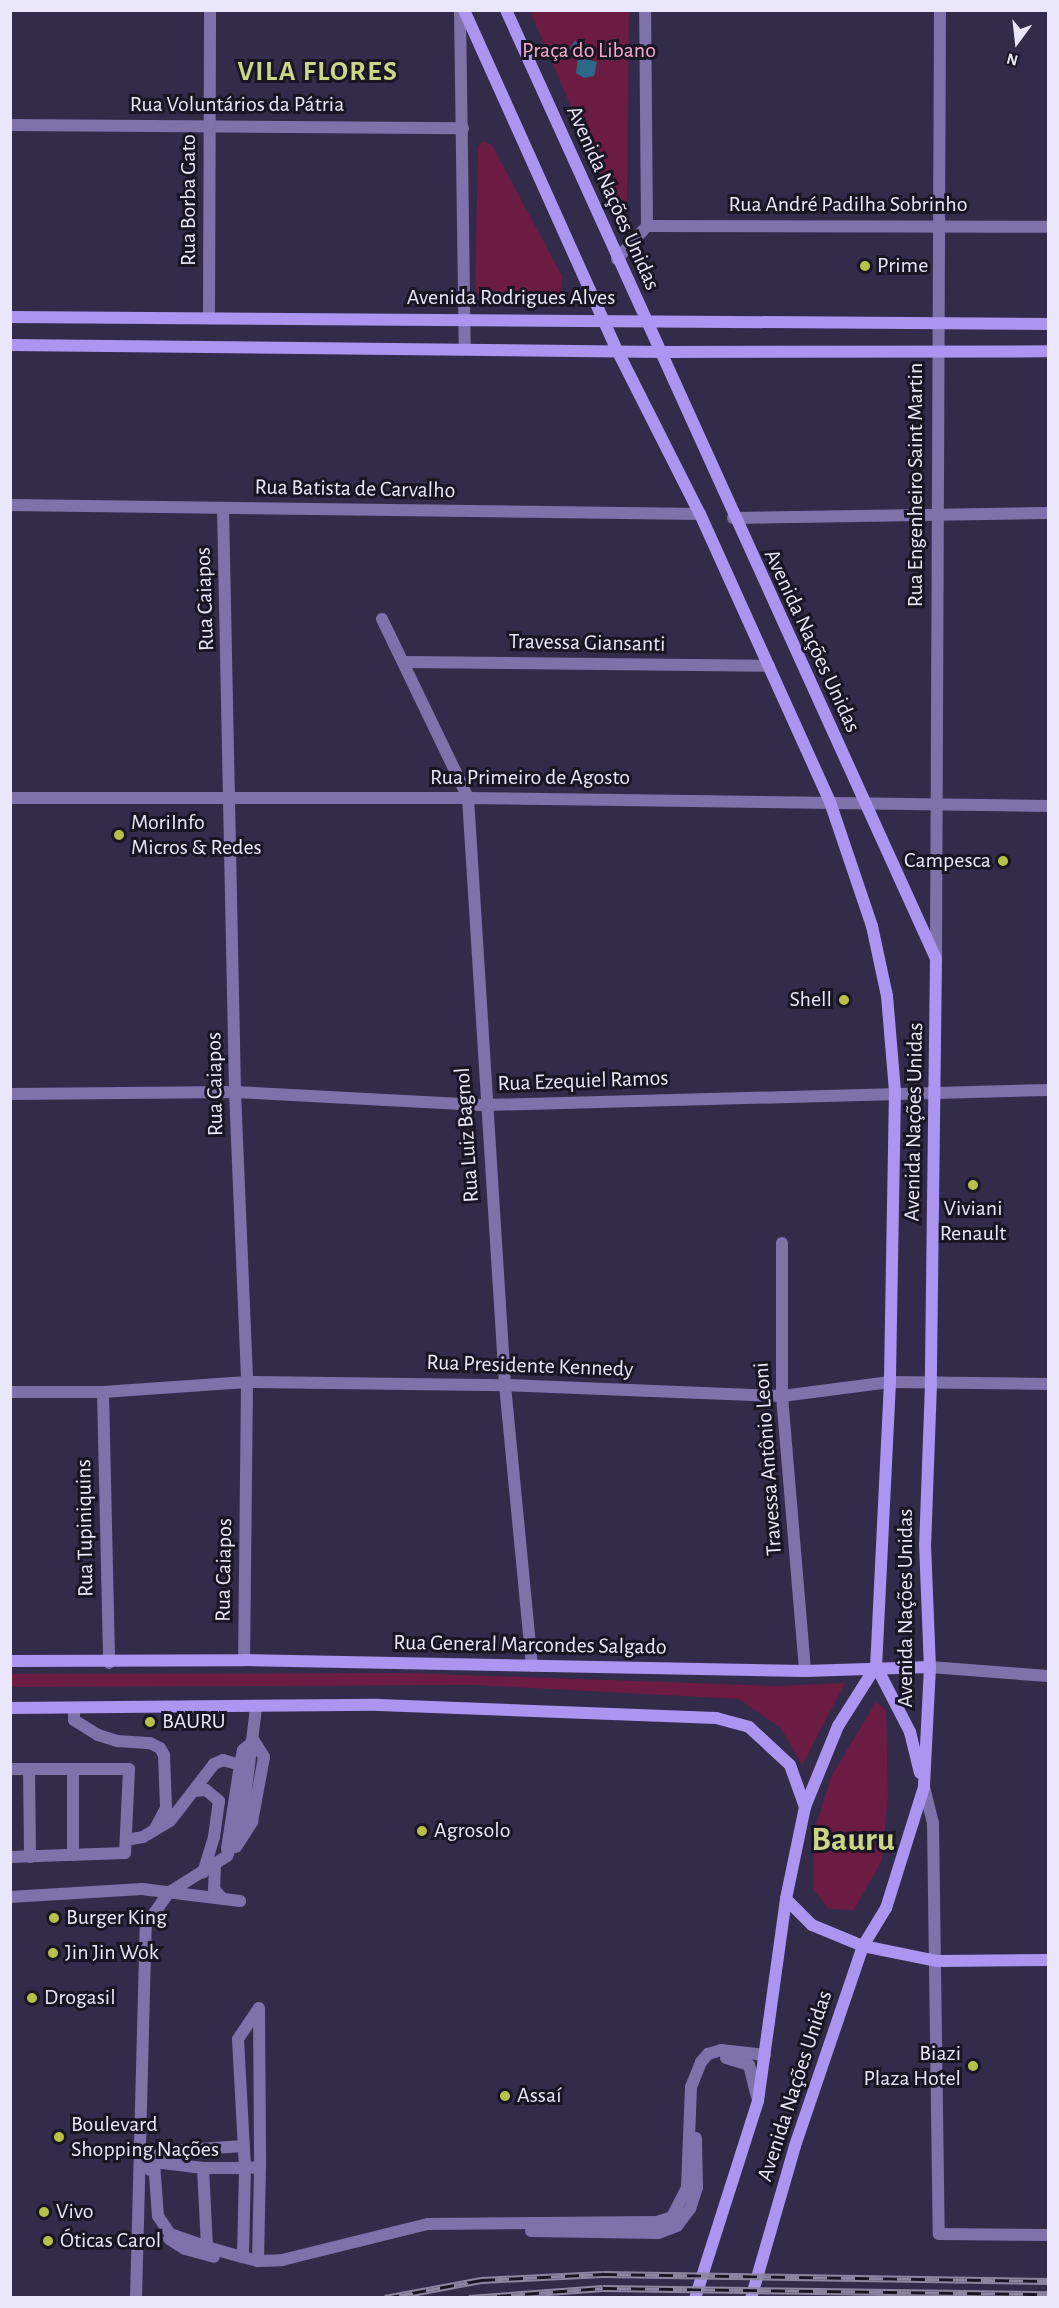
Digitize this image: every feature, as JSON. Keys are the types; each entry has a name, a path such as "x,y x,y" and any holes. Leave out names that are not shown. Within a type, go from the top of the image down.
{"main road":[{"name":"Avenida Nações Unidas","path":"462,10 606,320 618,351 700,514 830,802 872,926 887,996 895,1091 890,1382 876,1666 838,1726 805,1806 786,1899 758,2102 695,2298"},
{"name":"Avenida Nações Unidas","path":"506,10 644,318 663,352 733,518 936,959 931,1384 925,1544 930,1667 924,1788 886,1908 863,1946 795,2146 751,2298"},
{"name":"Avenida Rodrigues Alves","path":"10,317 464,321 644,318 1048,324"},
{"path":"10,345 465,348 663,352 1048,351"},
{"name":"Rua General Marcondes Salgado","path":"10,1661 109,1663 244,1660 805,1671 876,1666 930,1667"},
{"path":"876,1666 910,1732 924,1788"},
{"path":"10,1708 256,1708 379,1705 716,1718 749,1727 790,1765 805,1806"},
{"path":"786,1899 812,1925 863,1946 937,1961 1048,1960"}],"street":[{"name":"Rua Borba Gato","path":"209,317 210,10"},
{"path":"462,10 465,348"},
{"path":"617,259 647,226 645,10"},
{"name":"Rua Engenheiro Saint Martin","path":"936,959 938,806 936,513 940,10"},
{"name":"Rua Voluntários da Pátria","path":"10,125 463,128"},
{"name":"Rua André Padilha Sobrinho","path":"647,226 1048,227"},
{"name":"Rua Batista de Carvalho","path":"10,505 700,514"},
{"name":"Rua Caiapos","path":"223,508 231,799 235,1092 247,1382 244,1660"},
{"path":"733,518 1048,513"},
{"name":"Rua Luiz Bagnol","path":"382,620 468,798 505,1385 532,1666"},
{"name":"Travessa Giansanti","path":"404,662 769,666"},
{"name":"Rua Primeiro de Agosto","path":"10,798 468,798 1048,806"},
{"name":"Rua Ezequiel Ramos","path":"10,1094 235,1092 486,1105 895,1091 1048,1090"},
{"name":"Travessa Antônio Leoni","path":"782,1243 782,1396 805,1671"},
{"name":"Rua Presidente Kennedy","path":"10,1392 103,1392 247,1382 505,1385 782,1396 890,1382 1048,1383"},
{"name":"Rua Tupiniquins","path":"103,1392 109,1663"},
{"name":"Rua General Marcondes Salgado","path":"930,1667 1048,1676"},
{"path":"74,1708 74,1720 81,1726 118,1741 150,1743 164,1755 166,1808 151,1834"},
{"path":"146,1925 168,1893 227,1856 243,1814 254,1741 256,1708"},
{"path":"227,1856 229,1819 243,1750 254,1741"},
{"path":"126,1840 151,1834 170,1821 214,1764 224,1760 240,1765"},
{"path":"10,1769 129,1769 125,1854 10,1857"},
{"path":"29,1769 30,1857"},
{"path":"73,1769 73,1855"},
{"path":"924,1788 933,1823 937,1961 939,2234 1048,2235"},
{"path":"195,1791 206,1790 219,1801 214,1838 203,1872"},
{"path":"215,1864 214,1889 223,1899"},
{"path":"10,1897 142,1889 240,1901"},
{"path":"136,2298 146,1925 149,1903 142,1889"},
{"path":"243,2257 244,2146 238,2039 259,2008 258,2261"},
{"path":"260,2168 203,2169 154,2162 158,2216 170,2234 258,2261 282,2260 428,2224 657,2222 672,2217 687,2187 691,2087 701,2062 708,2054 721,2050 765,2055"},
{"path":"244,2146 152,2152 149,2178 157,2226 163,2234 185,2249 255,2268 432,2230 658,2233 677,2226 690,2209 697,2187 695,2094 710,2059 739,2060 749,2065 758,2102"},
{"path":"203,2169 207,2247"}],"green space":[{"name":"Praça do Libano","path":"530,11 629,11 627,209 619,212 610,198"},
{"path":"482,141 492,145 562,276 560,297 546,302 491,302 480,298 475,288 478,147"},
{"path":"406,1673 777,1686 845,1683 802,1765 781,1728 739,1699 475,1685 10,1687 11,1674"},
{"path":"876,1702 886,1710 888,1795 882,1860 854,1910 829,1909 813,1889 814,1832 831,1777"}],"water":[{"path":"575,41 586,47 584,58 597,62 594,76 584,78 576,73 578,58 569,49"}],"railway":[{"path":"385,2298 481,2280 603,2274 1048,2281"},
{"path":"469,2298 603,2288 1048,2294"}],"place":[{"name":"Prime","path":"865,266"},
{"name":"MoriInfo Micros & Redes","path":"119,835"},
{"name":"Campesca","path":"1003,861"},
{"name":"Shell","path":"844,1000"},
{"name":"Viviani Renault","path":"973,1185"},
{"name":"BAURU","path":"150,1722"},
{"name":"Agrosolo","path":"422,1831"},
{"name":"Burger King","path":"54,1918"},
{"name":"Jin Jin Wok","path":"53,1953"},
{"name":"Drogasil","path":"32,1998"},
{"name":"Biazi Plaza Hotel","path":"973,2066"},
{"name":"Assaí","path":"505,2096"},
{"name":"Boulevard Shopping Nações","path":"59,2137"},
{"name":"Vivo","path":"44,2212"},
{"name":"Óticas Carol","path":"48,2241"}],"district":[{"name":"VILA FLORES","path":"318,72"},
{"name":"Bauru","path":"853,1841"}]}
